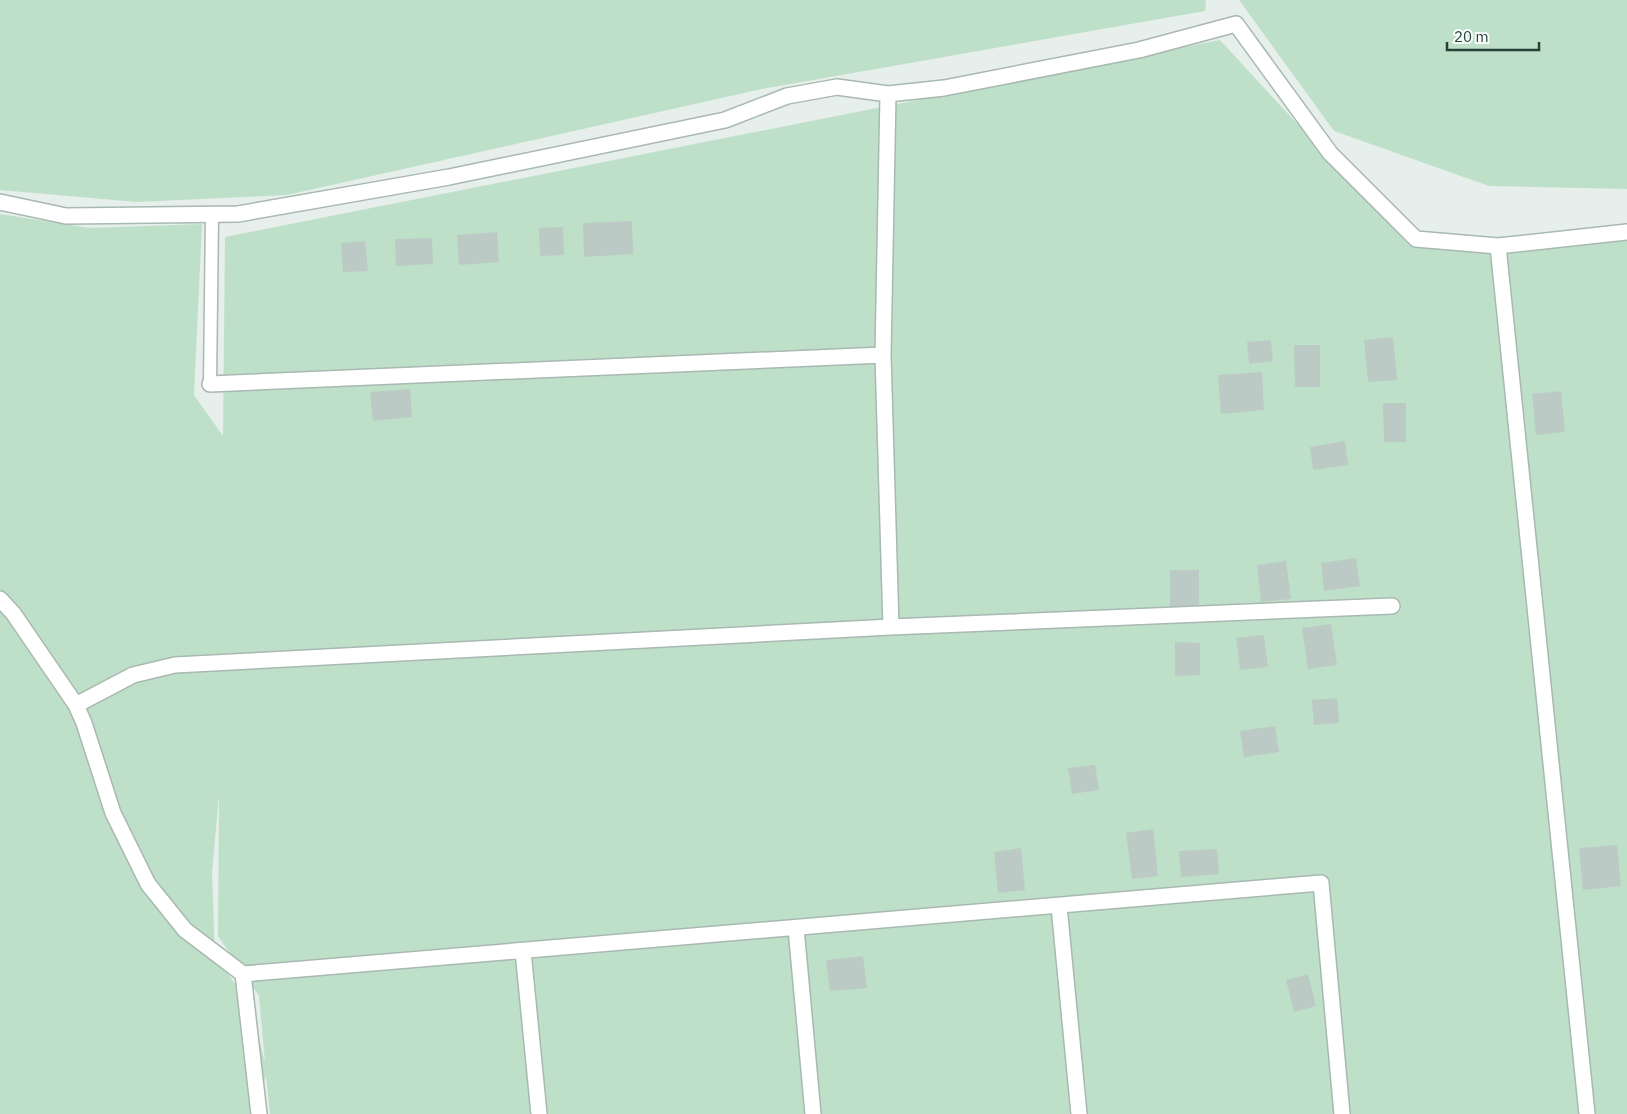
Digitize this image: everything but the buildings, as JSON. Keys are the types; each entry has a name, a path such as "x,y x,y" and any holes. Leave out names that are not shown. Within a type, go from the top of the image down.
{"street":[{"path":"0,202 66,216 238,214 448,177 725,120 787,96 837,87 888,94 944,88 1139,50 1236,24 1330,153 1416,240 1498,246 1627,232"},
{"path":"888,94 883,355 891,627"},
{"path":"1498,246 1587,1114"},
{"path":"210,384 883,355"},
{"path":"0,599 13,613 76,705 84,723 113,813 148,884 185,930 243,974 1321,884 1342,1114"},
{"path":"76,705 133,675 175,665 891,627 1392,606"},
{"path":"1059,906 1080,1114"},
{"path":"796,928 813,1114"},
{"path":"523,951 539,1114"},
{"path":"243,974 259,1114"}],"lane":[{"path":"210,384 212,214"}],"green space":[{"path":"0,0 1206,0 1205,11 762,89 287,195 137,202 0,190"},
{"path":"1239,0 1627,0 1627,189 1489,186 1334,131"},
{"path":"1220,40 1409,245 1627,226 1627,1114 270,1114 266,1076 253,1114 0,1114 0,214 89,228 202,224 194,395 223,436 225,237","holes":["219,795 218,936 259,996 265,1062 254,1019 242,993 215,957 212,873"]}]}
